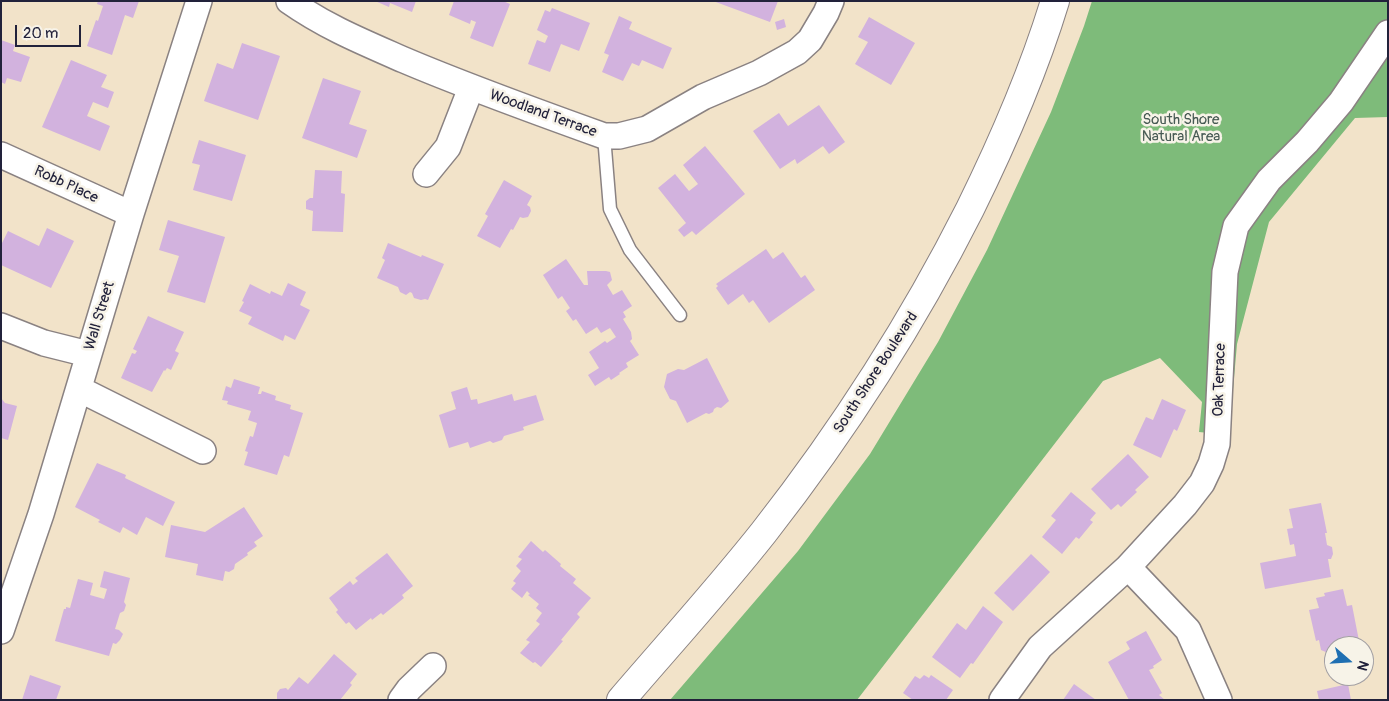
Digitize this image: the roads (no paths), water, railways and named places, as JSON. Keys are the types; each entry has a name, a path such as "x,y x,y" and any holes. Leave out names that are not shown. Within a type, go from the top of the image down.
{"main road":[{"name":"South Shore Boulevard","path":"622,700 775,518 847,420 899,340 938,270 990,168 1012,119 1055,1"}],"street":[{"name":"Wall Street","path":"2,627 41,514 131,214 199,1"},
{"name":"Woodland Terrace","path":"289,1 313,18 338,32 470,88 604,136 619,136 647,129 702,97 759,72 797,52 810,40 831,1"},
{"name":"Oak Terrace","path":"1002,700 1040,646 1128,567 1185,505 1202,482 1211,464 1217,444 1225,272 1236,226 1268,180 1307,142 1341,102 1388,33"},
{"path":"426,174 448,147 470,88"},
{"name":"Robb Place","path":"1,155 131,214"},
{"path":"1,326 44,343 88,354"},
{"path":"79,389 203,451"},
{"path":"1128,567 1188,630 1219,700"},
{"path":"401,700 409,689 433,666"}],"lane":[{"path":"604,136 610,209 630,250 680,315"}],"park label":[{"name":"South Shore Natural Area","path":"1181,128"}]}
